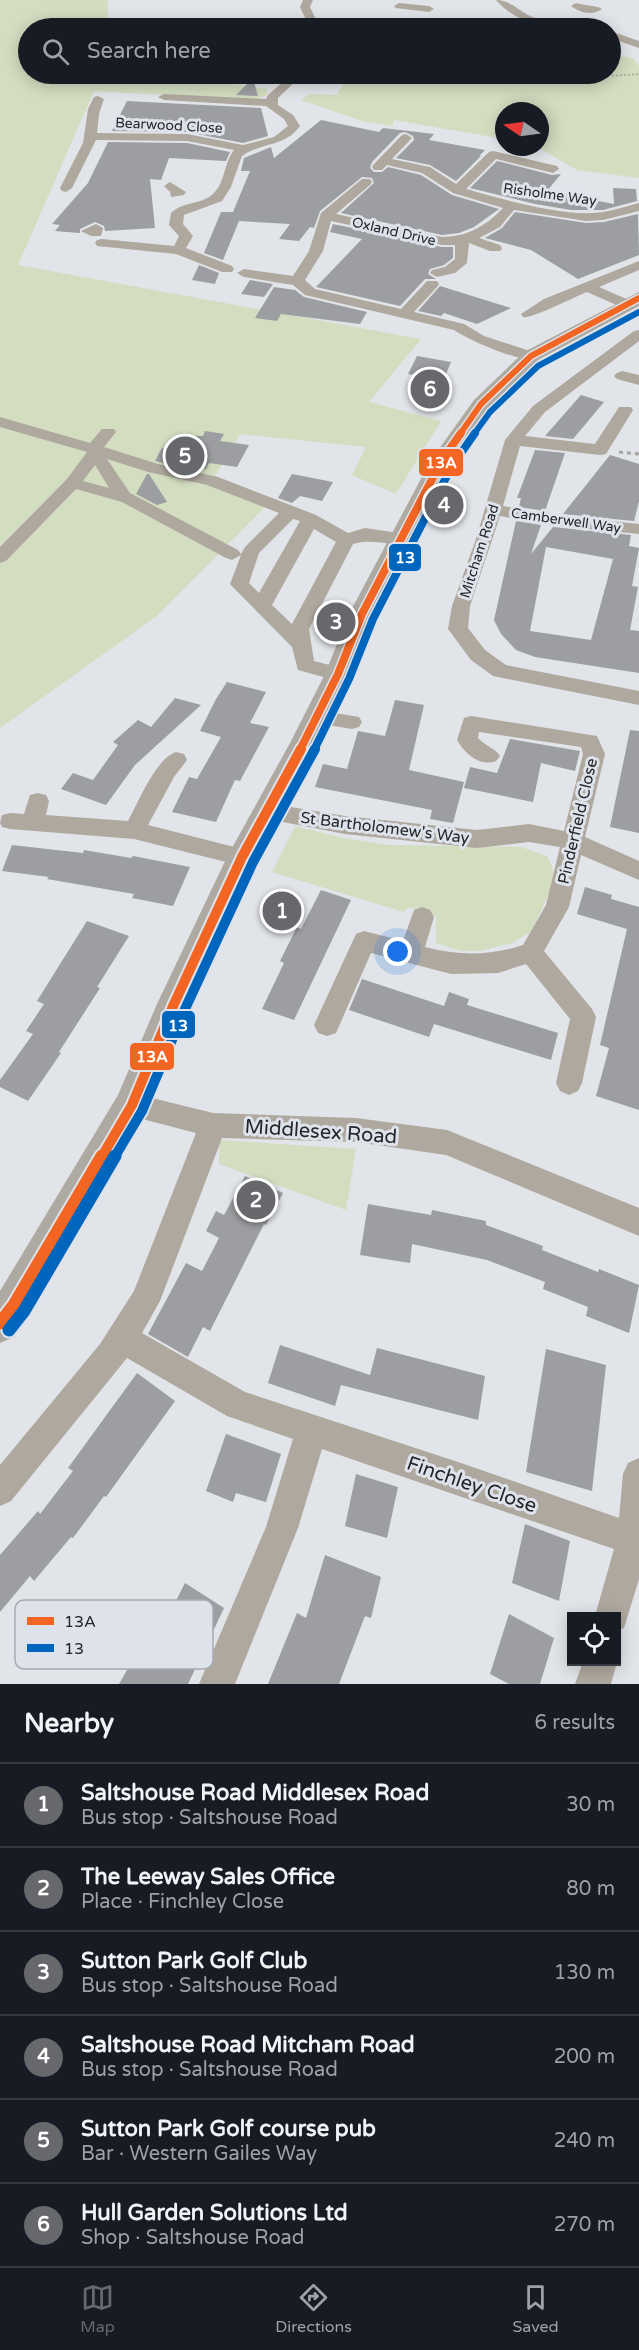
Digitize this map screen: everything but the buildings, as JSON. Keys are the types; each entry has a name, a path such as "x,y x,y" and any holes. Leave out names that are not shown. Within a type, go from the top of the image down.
{"main road":[{"path":"0,1323 14,1305 132,1105 174,1004 242,857 317,717 338,674 362,614 442,460 481,404 531,356 632,301"}],"street":[{"path":"308,0 305,7 310,18"},
{"path":"501,0 525,18"},
{"path":"399,6 417,3 429,9"},
{"path":"580,18 586,8"},
{"path":"621,36 639,45"},
{"path":"178,250 186,236 176,225 178,213 189,206 217,198 234,159 243,149 278,140 291,132 294,126 292,121 274,109 271,103 272,96 286,84"},
{"path":"164,97 271,103"},
{"name":"Bearwood Close","path":"66,188 92,136 91,123 94,106 98,99"},
{"name":"Bearwood Close","path":"92,136 205,140 227,143 243,149"},
{"name":"Risholme Way","path":"406,138 381,164 426,170 457,190 511,206 586,217 603,216 639,207"},
{"name":"Risholme Way","path":"457,190 493,155 553,169"},
{"path":"297,281 316,251 326,216 366,182"},
{"path":"175,191 205,201"},
{"path":"466,240 495,224 511,206"},
{"name":"Oxland Drive","path":"326,216 442,242 466,240 495,248"},
{"path":"96,237 178,250 227,269"},
{"name":"Oxland Drive","path":"404,314 434,278 450,270 462,260 466,240"},
{"path":"528,314 549,302 639,265"},
{"path":"244,273 297,281 310,292 459,327 479,339 531,356"},
{"path":"588,287 632,301"},
{"path":"296,300 310,292"},
{"name":"Mitcham Road","path":"639,334 539,409 513,440 485,539 461,606 458,629 478,655 500,670 639,698"},
{"path":"622,376 639,380"},
{"path":"513,440 600,450 625,411"},
{"path":"0,422 154,468 212,481 310,519 346,540"},
{"path":"0,557 74,483 108,432"},
{"path":"95,451 124,497"},
{"path":"74,483 124,497 232,554"},
{"name":"Camberwell Way","path":"493,509 567,522 639,530"},
{"path":"291,511 251,551 239,584 302,645"},
{"path":"262,605 310,519"},
{"path":"338,674 305,665 299,629 346,540 364,534 400,538"},
{"path":"317,717 352,723"},
{"name":"Pinderfield Close","path":"489,756 477,751 467,740 471,723 498,725 590,741 594,754 557,907 531,952"},
{"path":"134,830 164,766"},
{"name":"St Bartholomew's Way","path":"267,811 345,825 477,839 529,832 573,841 639,871"},
{"path":"10,821 35,812 134,830 242,857"},
{"path":"411,953 422,917"},
{"path":"327,1025 364,941 451,964 498,963 531,952 583,1017 569,1083"},
{"name":"Middlesex Road","path":"132,1105 213,1125 356,1130 447,1143 639,1222"},
{"path":"0,1490 111,1356 145,1301 213,1125"},
{"name":"Finchley Close","path":"122,1338 238,1405 636,1540"},
{"path":"217,1684 282,1528 312,1430"},
{"path":"614,1612 636,1540 639,1474"},
{"path":"594,1684 599,1666"}],"path":[{"path":"621,75 639,74"}],"green space":[{"path":"0,0 108,0 108,18 18,18 18,84 232,84 267,89 267,95 253,100 94,91 18,265 421,339 369,402 441,421 396,494 352,475 366,447 240,434 212,481 266,506 157,616 0,728"},
{"path":"621,56 633,58 639,66 639,178 577,170 549,154 549,102 495,102 495,137 394,120 392,126 362,121 301,100 309,94 337,95 343,84 621,84"},
{"path":"295,826 343,838 389,845 521,847 547,856 552,866 554,882 531,932 512,943 480,951 461,951 436,943 436,916 408,907 404,912 272,872"},
{"path":"220,1140 356,1149 346,1210 219,1164"}],"transit line":[{"name":"13A","path":"0,1323 14,1305 132,1105 174,1004 242,857 304,743 338,674 362,614 442,460 481,404 531,356 639,298"},
{"name":"13","path":"9,1330 24,1311 142,1111 185,1009 253,862 315,748 349,679 373,619 452,466 490,412 538,366 639,312"}],"place":[{"name":"Hull Garden Solutions Ltd","path":"430,389"},
{"name":"Sutton Park Golf course pub","path":"185,456"},
{"name":"Saltshouse Road Mitcham Road","path":"444,505"},
{"name":"Sutton Park Golf Club","path":"336,622"},
{"name":"Saltshouse Road Middlesex Road","path":"282,911"},
{"name":"The Leeway Sales Office","path":"256,1200"}]}
